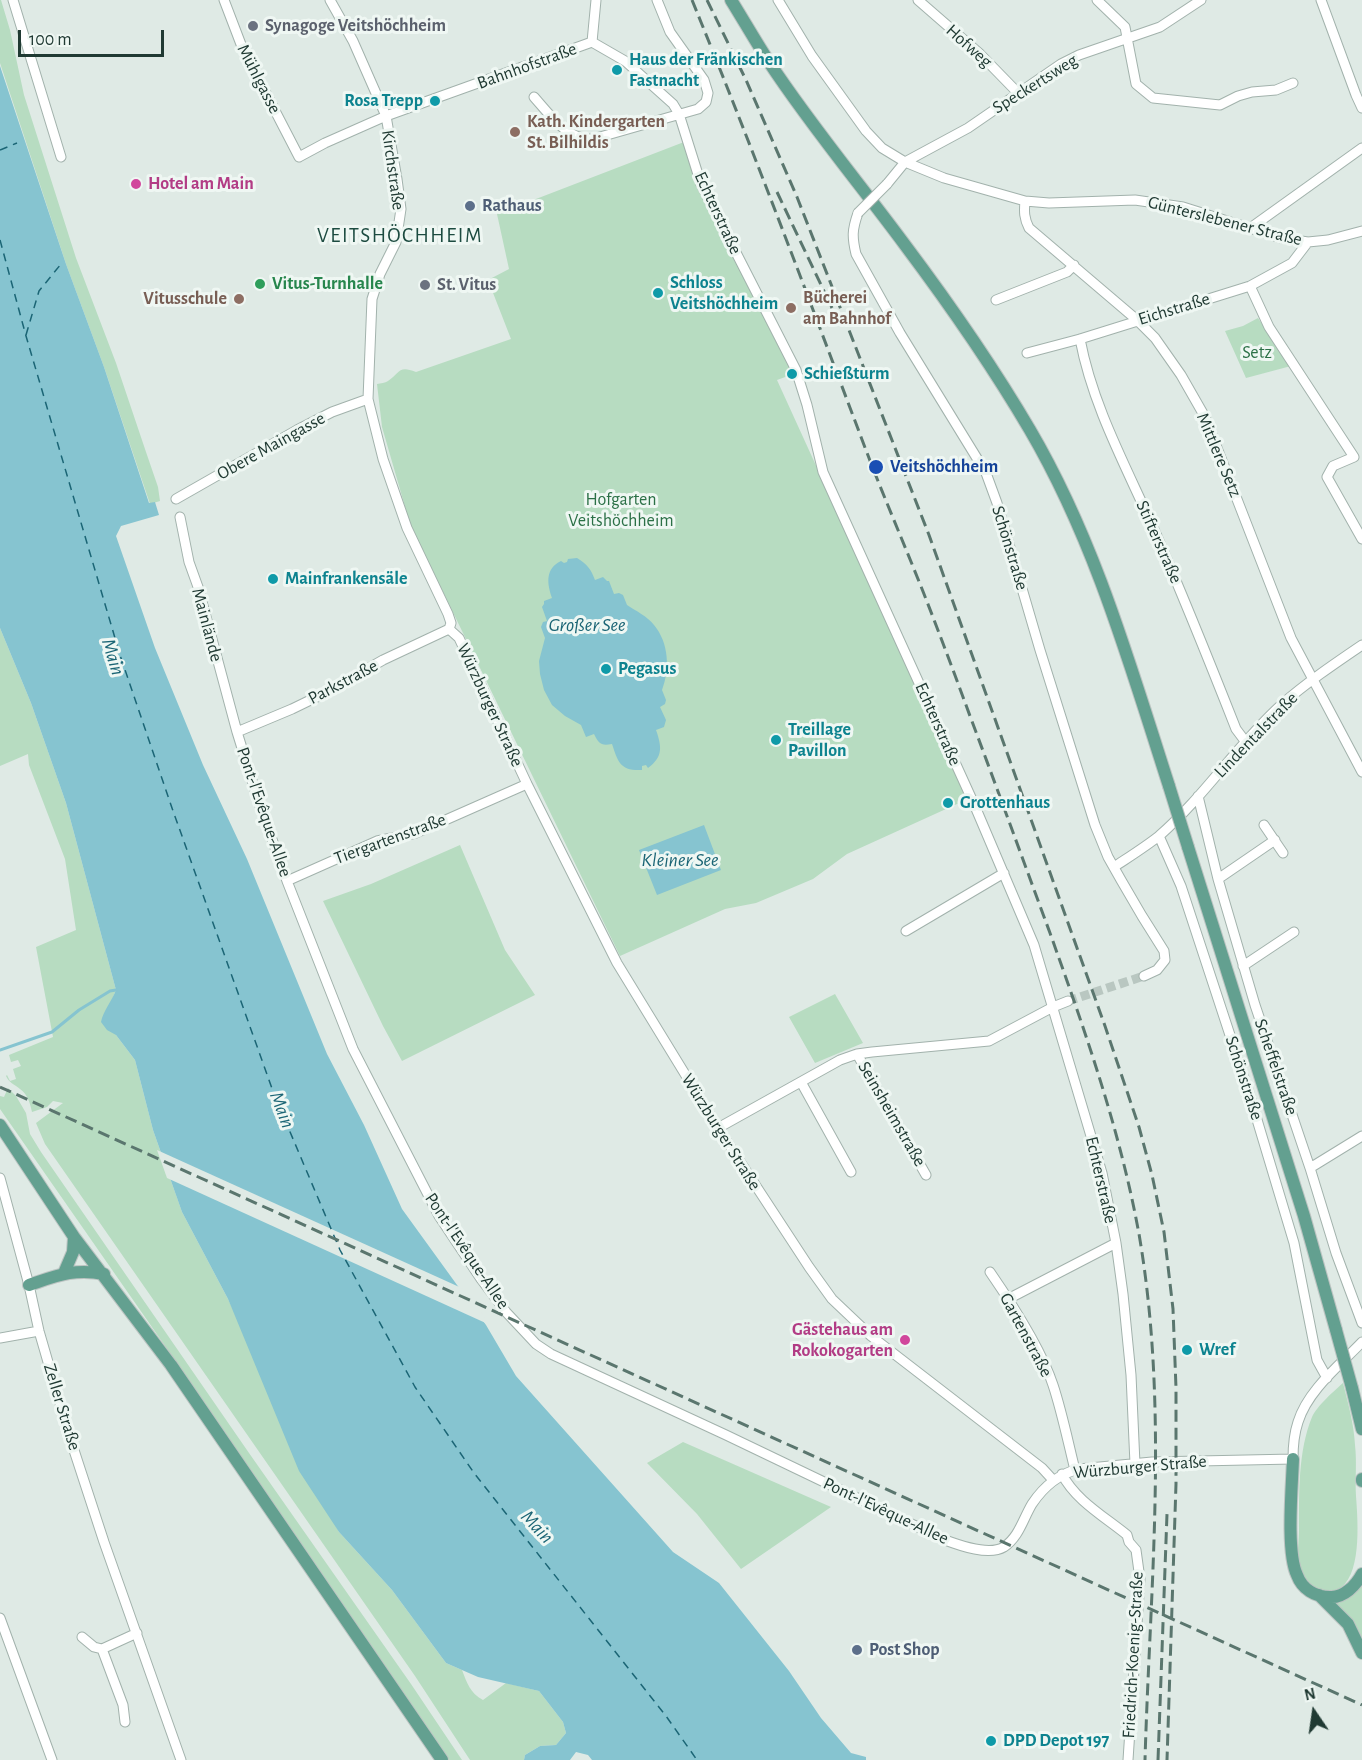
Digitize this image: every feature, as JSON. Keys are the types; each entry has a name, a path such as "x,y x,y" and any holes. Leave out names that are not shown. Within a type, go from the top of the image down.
{"main road":[{"path":"731,0 769,63 830,148 913,255 991,367 1031,432 1061,489 1091,555 1120,634 1169,786 1304,1216 1362,1429"},
{"path":"0,1125 74,1237 171,1365 442,1760"},
{"path":"64,1273 73,1252 74,1237"},
{"path":"29,1285 64,1273 104,1274"},
{"path":"1293,1459 1292,1532 1293,1560 1297,1576 1307,1590 1319,1596 1348,1624 1362,1653"},
{"path":"1319,1596 1332,1598 1346,1593 1358,1582 1362,1574"}],"street":[{"path":"13,0 61,157"},
{"name":"Mühlgasse","path":"224,0 242,47 299,157"},
{"name":"Kirchstraße","path":"330,0 353,41 386,116 398,179 401,209 396,242 380,274 372,298 368,399"},
{"path":"592,42 596,0"},
{"path":"534,97 558,124 584,139 593,139 698,109 706,102 708,93 704,80 670,32 657,0"},
{"name":"Günterslebener Straße","path":"778,0 812,56 866,131 882,148 905,162 944,178 1025,201 1049,203 1134,200 1183,207 1281,238 1308,242 1328,240 1362,231"},
{"name":"Hofweg","path":"918,0 980,54 1018,93"},
{"path":"1097,0 1125,27 1136,84 1153,98 1220,105 1238,96 1276,90 1293,83"},
{"name":"Speckertsweg","path":"905,162 968,128 1061,64 1079,55 1160,27 1201,0"},
{"path":"1321,0 1362,108"},
{"name":"Bahnhofstraße","path":"299,157 325,142 386,116 592,42 625,61 673,104 679,114"},
{"name":"Echterstraße","path":"679,114 701,184 796,369 823,472 969,793 1034,945 1102,1173 1116,1243 1131,1375 1135,1464"},
{"path":"1249,229 1362,148"},
{"name":"Schönstraße","path":"905,162 858,213 853,228 856,254 900,333 986,473 1095,825 1114,867 1164,951 1165,960 1157,970 1143,976"},
{"name":"Mittlere Setz","path":"1025,201 1025,220 1029,228 1137,320 1155,338 1181,375 1205,417 1283,620 1362,772"},
{"name":"Eichstraße","path":"1027,353 1080,339 1250,286 1292,263 1308,242"},
{"path":"996,300 1067,272 1074,265"},
{"path":"1250,286 1269,327 1354,457 1333,466 1327,477 1362,540"},
{"name":"Stifterstraße","path":"1080,339 1084,362 1102,414 1196,625 1236,729 1245,741"},
{"name":"Obere Maingasse","path":"176,498 297,429 332,412 368,399"},
{"name":"Würzburger Straße","path":"368,399 383,459 407,528 448,614 449,629 459,638 527,784 617,963 718,1128 832,1299 871,1336 1042,1468 1053,1480 1075,1470 1135,1464 1293,1459"},
{"name":"Mainlände","path":"180,517 189,562 237,732"},
{"name":"Parkstraße","path":"237,732 292,709 383,660 449,629"},
{"name":"Lindentalstraße","path":"1159,836 1280,706 1313,678 1362,645"},
{"name":"Pont-l'Evêque-Allee","path":"237,732 258,803 353,1048 439,1216 506,1312 536,1344 551,1354 945,1540 967,1548 986,1550 1002,1548 1014,1538 1032,1505 1053,1480"},
{"name":"Tiergartenstraße","path":"287,881 377,841 416,833 527,784"},
{"name":"Scheffelstraße","path":"1198,796 1218,879 1264,1032 1336,1253 1362,1323"},
{"path":"1264,825 1283,853"},
{"path":"1114,867 1159,836"},
{"name":"Schönstraße","path":"1159,836 1180,886 1249,1093 1294,1243 1317,1360 1327,1378"},
{"path":"1218,879 1275,840"},
{"path":"906,931 1004,873"},
{"path":"1244,966 1293,932"},
{"path":"1053,1007 1068,1000"},
{"name":"Seinsheimstraße","path":"718,1128 840,1060 857,1054 989,1041 1053,1007"},
{"name":"Seinsheimstraße","path":"857,1054 926,1174"},
{"path":"801,1082 851,1172"},
{"path":"1310,1168 1362,1136"},
{"name":"Zeller Straße","path":"0,1178 39,1331 70,1437 104,1542 181,1760"},
{"path":"1008,1299 1116,1243"},
{"name":"Gartenstraße","path":"990,1272 1008,1299 1053,1383 1075,1470"},
{"path":"0,1338 39,1331"},
{"path":"1293,1459 1293,1442 1305,1407 1327,1378 1362,1342"},
{"name":"Friedrich-Koenig-Straße","path":"1062,1474 1075,1493 1127,1535 1129,1542 1136,1550 1140,1579 1128,1760"},
{"path":"0,1618 52,1760"},
{"path":"82,1637 94,1647 102,1649 137,1633"},
{"path":"102,1649 123,1705 125,1722"}],"green space":[{"path":"0,0 10,30 24,95 76,258 116,363 158,487 160,501 150,504 104,367 66,264 0,63"},
{"name":"Hofgarten Veitshöchheim","path":"684,142 696,185 791,370 788,376 777,380 968,799 847,854 813,879 756,903 725,909 620,956 410,524 382,427 377,384 387,382 402,370 416,372 511,339 488,280 509,269 497,214"},
{"name":"Setz","path":"1258,318 1291,366 1246,378 1225,331 1243,326"},
{"path":"0,628 31,703 66,803 116,990 109,1007 116,1035 135,1060 153,1130 182,1212 228,1299 339,1532 392,1590 446,1663 462,1670 475,1694 483,1700 506,1683 539,1691 563,1722 566,1733 556,1745 540,1746 525,1755 524,1760 470,1760 415,1676 45,1144 36,1123 63,1103 53,1101 47,1107 32,1112 25,1094 10,1082 6,1076 10,1081 16,1079 13,1069 21,1066 18,1060 11,1062 9,1055 53,1037 36,947 76,930 65,859 29,765 28,754 0,766"},
{"path":"460,845 505,950 535,995 402,1061 323,901 371,884"},
{"path":"835,994 863,1043 815,1063 789,1017"},
{"path":"8,1088 16,1096 26,1113 30,1134 41,1152 462,1760 449,1760 0,1109 0,1096 4,1097"},
{"path":"1343,1383 1356,1451 1357,1549 1351,1574 1345,1584 1337,1590 1326,1591 1308,1582 1299,1565 1300,1472 1307,1430 1312,1417"},
{"path":"683,1442 831,1507 741,1569 697,1514 647,1463"},
{"path":"1362,1586 1362,1641 1356,1628 1335,1604 1351,1596"}],"water":[{"name":"Main","path":"0,66 149,503 155,502 159,515 121,526 116,536 155,648 203,765 247,859 327,1054 364,1125 402,1209 486,1325 516,1376 673,1552 719,1583 789,1671 821,1718 851,1753 866,1757 866,1760 592,1760 588,1755 576,1752 570,1760 524,1760 525,1755 540,1746 556,1745 566,1733 563,1722 539,1691 478,1677 446,1663 392,1590 339,1532 299,1471 228,1299 182,1212 153,1130 135,1060 116,1035 107,1030 101,1022 116,990 66,803 31,703 0,628"},
{"name":"Großer See","path":"577,558 588,567 595,580 603,577 609,581 614,594 623,595 627,605 645,616 663,640 667,665 662,690 666,700 665,704 660,707 666,720 664,727 656,730 660,747 659,756 648,768 646,765 642,766 642,770 624,767 616,756 612,744 601,744 594,734 586,737 581,725 552,705 544,690 539,661 545,638 541,627 543,622 547,621 542,607 544,601 552,598 549,587 550,572 561,561 564,563 568,559"},
{"name":"Kleiner See","path":"704,825 721,870 657,895 639,850"}],"pier":[{"path":"157,1150 466,1290 490,1325 167,1178"}],"waterway":[{"path":"0,1050 52,1032 79,1010 110,991 116,990"}],"ferry route":[{"path":"0,150 17,143"},
{"path":"0,240 120,655 274,1094 340,1250 415,1387 474,1473 666,1716 697,1760"},
{"path":"26,335 39,291 61,264"}],"tunnel":[{"path":"1068,1001 1144,976"}],"railway":[{"path":"692,0 959,685 1076,1007 1122,1157 1139,1234 1148,1299 1153,1365 1155,1497 1145,1760"},
{"path":"707,0 746,80 797,197 929,535 1105,1026 1139,1127 1152,1175 1164,1232 1173,1309 1176,1388 1176,1484 1167,1760"},
{"path":"777,192 832,308"},
{"path":"0,1087 1362,1705"},
{"path":"1158,1760 1167,1514"}],"place":[{"name":"Synagoge Veitshöchheim","path":"253,26"},
{"name":"Haus der Fränkischen Fastnacht","path":"617,70"},
{"name":"Rosa Trepp","path":"435,101"},
{"name":"Kath. Kindergarten St. Bilhildis","path":"515,132"},
{"name":"Hotel am Main","path":"136,184"},
{"name":"Rathaus","path":"470,206"},
{"name":"Vitus-Turnhalle","path":"260,284"},
{"name":"St. Vitus","path":"425,285"},
{"name":"Schloss Veitshöchheim","path":"658,293"},
{"name":"Vitusschule","path":"239,299"},
{"name":"Bücherei am Bahnhof","path":"791,308"},
{"name":"Schießturm","path":"792,374"},
{"name":"Veitshöchheim","path":"876,467"},
{"name":"Mainfrankensäle","path":"273,579"},
{"name":"Pegasus","path":"606,669"},
{"name":"Treillage Pavillon","path":"776,740"},
{"name":"Grottenhaus","path":"948,803"},
{"name":"Gästehaus am Rokokogarten","path":"905,1340"},
{"name":"Wref","path":"1187,1350"},
{"name":"Post Shop","path":"857,1650"},
{"name":"DPD Depot 197","path":"991,1741"}],"district":[{"name":"VEITSHÖCHHEIM","path":"400,236"}]}
